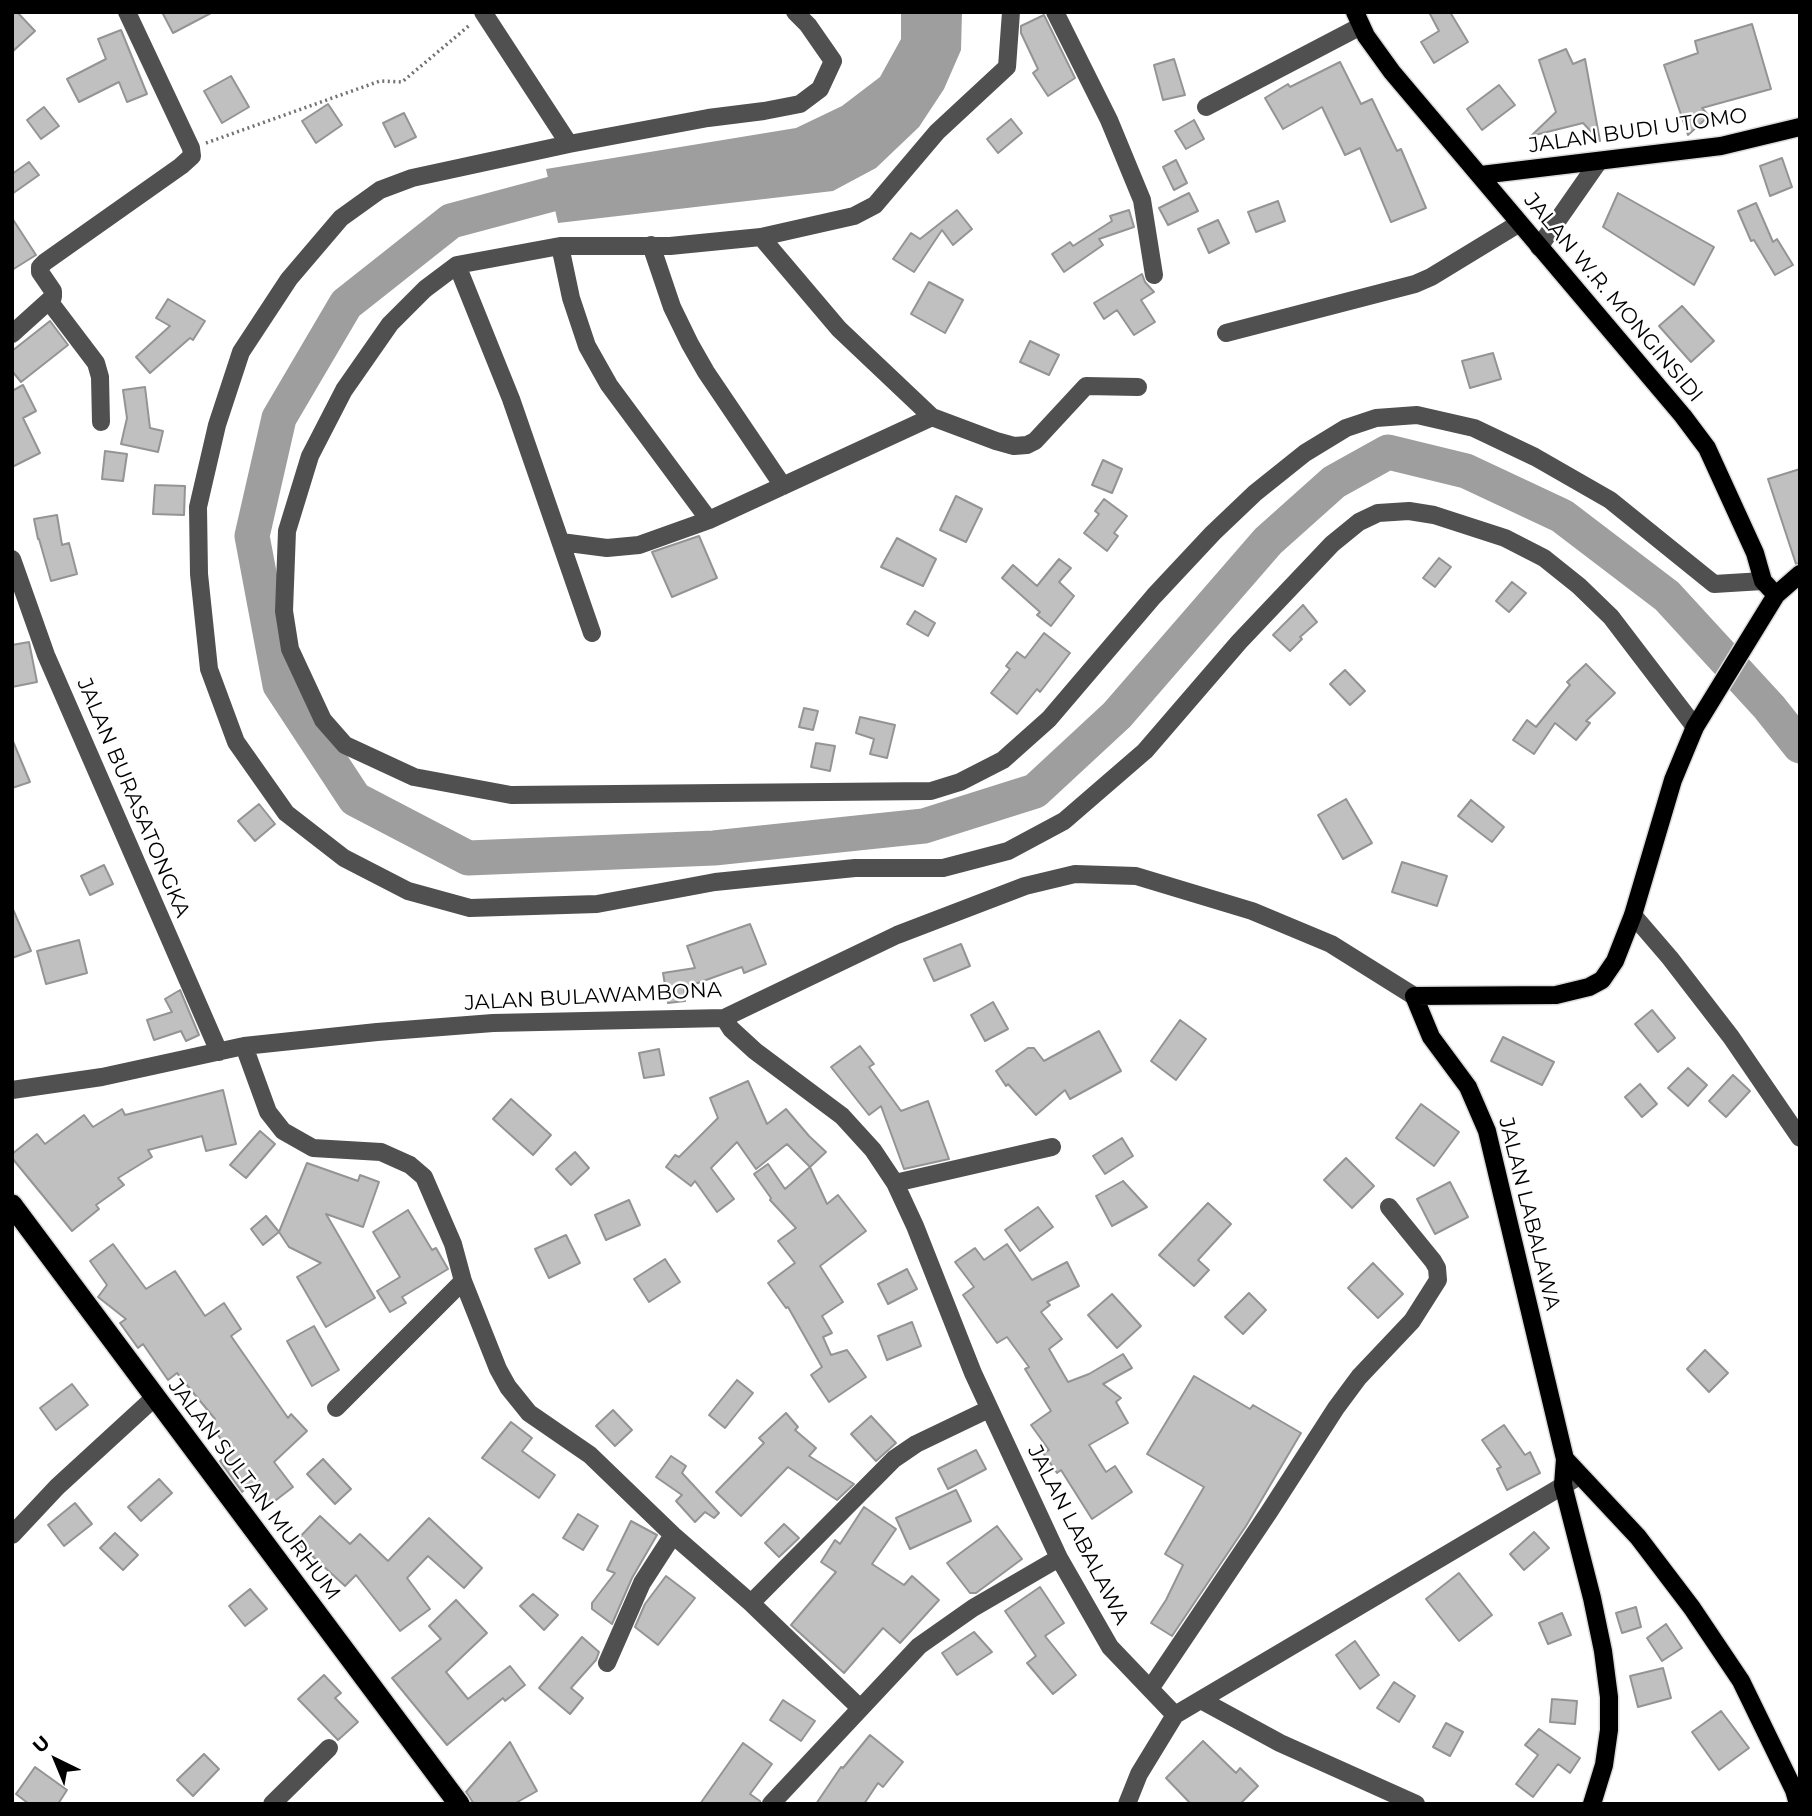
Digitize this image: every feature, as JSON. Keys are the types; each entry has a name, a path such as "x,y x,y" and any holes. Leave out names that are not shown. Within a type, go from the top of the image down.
{"highway":[{"name":"JALAN SULTAN MURHUM","path":"12,1205 459,1804"}],"main road":[{"name":"JALAN W.R. MONGINSIDI","path":"1358,19 1373,47 1392,72 1683,416 1707,449 1755,553 1763,582 1776,595"},
{"name":"JALAN BUDI UTOMO","path":"1481,175 1721,146 1800,127"},
{"path":"1414,996 1556,995 1589,987 1602,980 1615,961 1633,915 1672,780 1695,727 1776,595 1800,574"},
{"name":"JALAN LABALAWA","path":"1414,996 1431,1037 1468,1087 1487,1131 1565,1458"},
{"path":"1565,1458 1660,1564 1741,1681 1794,1790 1798,1804"},
{"path":"1565,1458 1563,1485 1595,1611 1609,1697 1609,1730 1604,1765 1592,1804"}],"street":[{"path":"12,334 53,297 53,290 40,272 40,267 45,262 192,156 191,148 127,12"},
{"path":"795,12 808,25 833,61 820,89 800,104 569,144 412,178 380,190 341,218 289,279 241,352 214,437 198,507 200,574 209,669 236,742 286,813 344,858 397,886 470,908 597,904 728,881 855,868 943,869 1008,851 1064,821 1145,751 1239,642 1332,544 1359,522 1378,513 1409,511 1434,515 1505,538 1544,558 1579,586 1611,617 1695,727"},
{"path":"1055,12 1110,120 1142,200 1154,275"},
{"path":"484,13 569,144"},
{"path":"1015,14 1007,67 937,132 875,205 854,216 761,237 670,246 560,246 457,265 425,289 390,324 344,390 310,456 287,531 284,611 289,649 323,720 345,746 414,777 511,795 932,791 960,782 1003,760 1049,719 1154,596 1255,493 1305,453 1346,428 1376,418 1417,415 1475,428 1535,457 1610,500 1714,584 1763,582"},
{"path":"1206,107 1358,19"},
{"path":"1539,247 1599,161"},
{"path":"1226,332 1415,284 1518,224"},
{"path":"761,237 839,329 932,417 996,441 1014,446 1027,445 1035,441 1086,386 1138,387"},
{"path":"651,245 672,307 690,344 783,486"},
{"path":"560,246 571,298 587,346 608,385 709,520"},
{"path":"457,265 511,399 592,633"},
{"path":"49,301 96,363 100,377 101,422"},
{"path":"561,542 607,548 639,545 709,520 932,417"},
{"name":"JALAN BURASATONGKA","path":"12,559 46,655 219,1052"},
{"name":"JALAN BULAWAMBONA","path":"12,1090 102,1077 244,1046 493,1023 724,1018 897,935 1026,886 1075,874 1136,876 1252,911 1331,944 1414,996"},
{"path":"1633,915 1731,1037 1800,1138"},
{"name":"JALAN LABALAWA","path":"724,1018 731,1029 755,1051 842,1116 873,1150 895,1183 989,1409 1059,1558 1110,1647 1175,1715"},
{"path":"244,1046 268,1112 283,1131 313,1148 381,1152 410,1165 424,1177 453,1244 463,1281 498,1369 529,1413 590,1455 859,1707"},
{"path":"895,1183 1052,1147"},
{"path":"1150,1689 1336,1408 1359,1377 1412,1321 1438,1280 1433,1261 1389,1207"},
{"path":"336,1408 463,1281"},
{"path":"12,1535 57,1487 154,1398"},
{"path":"751,1603 894,1459 916,1444 989,1409"},
{"path":"1127,1804 1139,1774 1175,1715 1581,1475"},
{"path":"607,1663 642,1583 673,1535"},
{"path":"771,1804 919,1646 973,1608 1059,1558"},
{"path":"1201,1700 1280,1743 1414,1803"},
{"path":"272,1804 329,1748"}],"path":[{"path":"191,148 380,81 402,82 484,13"}],"shaded area":[{"path":"901,12 962,12 961,50 944,89 919,127 876,168 833,191 558,223 546,169 796,128 842,106 880,77 901,39"}],"building":[{"path":"12,12 17,12 35,31 12,52"},
{"path":"162,12 213,12 173,33"},
{"path":"1429,12 1450,12 1468,42 1434,63 1421,42 1439,31"},
{"path":"1044,15 1075,78 1048,96 1033,73 1038,69 1021,33 1021,26"},
{"path":"1752,24 1771,89 1702,108 1709,116 1688,135 1664,65 1698,53 1695,41"},
{"path":"121,30 147,94 127,102 119,82 79,102 67,79 106,59 98,39"},
{"path":"1566,49 1573,64 1585,59 1600,141 1583,123 1531,136 1556,112 1539,60"},
{"path":"1174,59 1185,95 1163,100 1154,65"},
{"path":"1340,62 1361,104 1372,99 1397,151 1401,149 1426,208 1391,222 1360,148 1345,155 1322,107 1283,129 1265,98 1288,84 1290,87"},
{"path":"231,76 249,107 222,123 204,91"},
{"path":"1499,85 1515,105 1482,130 1467,109"},
{"path":"328,104 342,125 316,143 302,121"},
{"path":"44,107 59,126 41,139 27,120"},
{"path":"404,113 416,137 395,147 383,123"},
{"path":"1011,119 1022,133 998,153 987,139"},
{"path":"1194,120 1204,139 1186,149 1175,131"},
{"path":"1782,158 1792,187 1770,196 1760,166"},
{"path":"1176,160 1187,183 1174,190 1163,167"},
{"path":"29,162 39,175 12,194 12,174"},
{"path":"1189,193 1198,211 1168,225 1159,208"},
{"path":"1618,193 1714,247 1694,285 1603,227"},
{"path":"1278,201 1285,221 1256,232 1248,212"},
{"path":"1756,203 1773,242 1777,239 1793,265 1775,275 1754,240 1751,241 1738,211"},
{"path":"957,210 972,229 953,245 942,230 914,272 893,259 911,233 920,239"},
{"path":"1129,210 1134,227 1099,239 1103,245 1064,272 1052,254 1070,242 1073,246 1112,221 1110,216"},
{"path":"12,218 36,255 12,270"},
{"path":"1218,220 1229,243 1209,253 1198,229"},
{"path":"1142,274 1154,292 1141,300 1155,322 1134,335 1117,310 1104,319 1094,303"},
{"path":"929,282 963,300 945,333 911,314"},
{"path":"168,299 205,321 193,340 190,338 150,373 136,357 170,326 156,318"},
{"path":"1682,306 1714,341 1691,362 1659,326"},
{"path":"50,321 68,345 21,382 12,371 12,351"},
{"path":"1030,341 1059,355 1049,375 1020,362"},
{"path":"1493,353 1501,379 1470,388 1462,361"},
{"path":"23,385 36,411 23,418 40,453 12,467 12,391"},
{"path":"145,387 150,428 163,431 158,452 121,444 127,418 123,390"},
{"path":"105,451 127,454 123,481 102,479"},
{"path":"1103,460 1122,469 1112,493 1092,485"},
{"path":"1800,469 1800,563 1796,564 1768,479"},
{"path":"155,485 185,486 184,515 153,514"},
{"path":"956,496 982,509 966,542 940,530"},
{"path":"1104,499 1127,516 1114,533 1118,536 1107,551 1084,533 1099,514 1095,511"},
{"path":"57,515 62,545 69,543 77,574 51,581 34,519"},
{"path":"699,536 717,578 672,597 652,552"},
{"path":"897,538 936,559 923,586 881,567"},
{"path":"1439,558 1451,567 1435,587 1423,578"},
{"path":"1059,559 1071,568 1059,582 1074,596 1051,626 1037,615 1040,612 1002,578 1013,565 1037,586"},
{"path":"1512,582 1526,593 1509,612 1496,601"},
{"path":"1303,605 1317,622 1300,637 1302,639 1290,651 1273,635"},
{"path":"915,611 935,623 928,636 907,624"},
{"path":"1044,633 1070,653 1040,692 1037,689 1017,714 991,693 1010,669 1006,666 1017,652 1025,658"},
{"path":"29,642 37,682 12,687 12,645"},
{"path":"1586,664 1615,693 1586,721 1590,723 1576,740 1555,723 1534,754 1513,740 1527,720 1536,727 1570,685 1567,682"},
{"path":"1345,670 1365,691 1350,705 1330,684"},
{"path":"804,708 818,711 813,730 799,727"},
{"path":"860,717 895,725 887,758 870,754 874,739 856,733"},
{"path":"12,739 30,782 12,788"},
{"path":"816,743 835,746 830,771 811,767"},
{"path":"1346,799 1372,843 1343,859 1318,815"},
{"path":"1471,800 1504,827 1492,842 1458,816"},
{"path":"259,804 275,824 255,841 238,821"},
{"path":"1402,862 1447,876 1437,906 1392,892"},
{"path":"104,865 113,884 90,895 81,876"},
{"path":"12,907 31,951 12,958"},
{"path":"750,924 766,964 744,973 742,967 684,988 685,1001 668,1003 663,973 695,968 687,946"},
{"path":"79,940 87,973 46,984 37,951"},
{"path":"961,944 970,966 934,981 924,959"},
{"path":"180,990 199,1035 186,1041 181,1031 154,1040 147,1020 172,1012 165,999"},
{"path":"993,1002 1008,1029 985,1041 971,1015"},
{"path":"1652,1010 1675,1038 1658,1052 1635,1024"},
{"path":"1180,1020 1206,1039 1176,1080 1151,1061"},
{"path":"1099,1031 1121,1071 1070,1099 1065,1090 1036,1115 1008,1084 1006,1086 996,1071 1028,1048 1034,1048 1044,1061"},
{"path":"1503,1037 1554,1062 1542,1085 1491,1061"},
{"path":"860,1046 874,1064 869,1067 901,1111 928,1101 949,1159 904,1169 881,1106 869,1115 831,1067"},
{"path":"659,1049 664,1075 644,1078 639,1053"},
{"path":"1688,1068 1707,1085 1688,1106 1668,1088"},
{"path":"1733,1075 1750,1091 1726,1117 1709,1101"},
{"path":"748,1081 767,1124 786,1109 826,1152 810,1167 787,1144 756,1169 737,1142 711,1168 734,1199 717,1212 695,1181 691,1186 666,1167 675,1155 679,1157 718,1118 710,1098"},
{"path":"1640,1084 1657,1104 1642,1117 1625,1097"},
{"path":"223,1090 236,1144 206,1151 202,1136 148,1150 152,1157 118,1178 124,1185 96,1205 99,1209 72,1231 12,1158 12,1154 37,1134 45,1144 84,1115 93,1127 122,1109 125,1115"},
{"path":"511,1099 551,1135 533,1155 493,1119"},
{"path":"1421,1104 1459,1132 1434,1166 1396,1138"},
{"path":"260,1131 275,1144 246,1178 230,1165"},
{"path":"1122,1138 1133,1156 1105,1174 1093,1156"},
{"path":"575,1152 589,1168 571,1185 556,1169"},
{"path":"1346,1158 1374,1186 1352,1208 1324,1180"},
{"path":"307,1163 358,1181 360,1175 379,1182 363,1227 326,1214 375,1298 326,1327 297,1277 321,1263 289,1247 279,1232"},
{"path":"768,1164 785,1189 810,1167 827,1204 838,1195 866,1231 820,1266 843,1302 822,1316 832,1333 823,1337 831,1355 847,1350 866,1377 829,1402 811,1375 822,1367 788,1307 786,1308 768,1283 795,1263 778,1241 796,1228 770,1200 754,1174"},
{"path":"1123,1181 1147,1207 1112,1226 1096,1196"},
{"path":"1450,1182 1468,1217 1435,1234 1417,1199"},
{"path":"629,1200 640,1225 606,1240 595,1215"},
{"path":"1208,1203 1231,1224 1198,1260 1209,1270 1194,1286 1159,1255"},
{"path":"1038,1207 1053,1227 1020,1251 1005,1230"},
{"path":"408,1210 432,1250 436,1248 448,1269 402,1297 406,1303 390,1312 377,1291 400,1277 373,1232"},
{"path":"266,1216 279,1232 263,1245 251,1229"},
{"path":"566,1235 580,1263 549,1278 535,1249"},
{"path":"113,1244 146,1289 175,1271 205,1316 224,1303 241,1329 231,1336 288,1418 291,1414 307,1431 274,1462 293,1487 267,1507 250,1484 242,1492 220,1461 232,1453 209,1424 215,1419 177,1373 168,1380 143,1344 138,1348 120,1323 126,1319 98,1297 107,1285 90,1261"},
{"path":"1007,1244 1032,1280 1067,1262 1079,1286 1047,1302 1050,1305 1041,1312 1062,1339 1049,1349 1068,1382 1089,1374 1123,1354 1132,1368 1103,1384 1121,1398 1116,1402 1128,1423 1089,1445 1106,1472 1115,1466 1132,1492 1092,1519 1061,1470 1057,1473 1043,1453 1049,1450 1031,1425 1051,1411 1025,1369 1029,1367 1007,1337 997,1343 963,1295 974,1287 955,1262 975,1248 984,1260"},
{"path":"665,1259 680,1282 649,1302 634,1279"},
{"path":"1373,1263 1403,1294 1378,1318 1348,1288"},
{"path":"907,1269 917,1289 888,1304 878,1284"},
{"path":"1249,1293 1266,1310 1243,1334 1225,1317"},
{"path":"1112,1294 1141,1326 1117,1348 1088,1315"},
{"path":"912,1322 921,1346 887,1360 878,1336"},
{"path":"314,1326 339,1370 312,1386 287,1341"},
{"path":"1705,1350 1728,1373 1709,1392 1687,1369"},
{"path":"1194,1376 1250,1409 1253,1405 1301,1433 1246,1526 1172,1636 1151,1623 1183,1565 1165,1554 1204,1487 1147,1454"},
{"path":"737,1380 753,1393 725,1428 709,1415"},
{"path":"72,1384 88,1405 56,1430 40,1408"},
{"path":"613,1410 632,1430 615,1446 596,1426"},
{"path":"786,1413 798,1427 795,1430 816,1448 809,1456 854,1484 837,1500 788,1467 741,1516 716,1492 764,1443 759,1438"},
{"path":"871,1416 896,1443 876,1461 851,1434"},
{"path":"511,1422 532,1438 522,1451 555,1475 539,1498 482,1458"},
{"path":"1504,1425 1525,1455 1530,1452 1540,1473 1507,1490 1497,1469 1501,1467 1482,1440"},
{"path":"976,1450 986,1469 948,1489 938,1469"},
{"path":"671,1456 686,1466 682,1473 719,1513 714,1518 705,1512 695,1522 676,1501 682,1495 656,1477"},
{"path":"323,1459 351,1489 335,1504 307,1474"},
{"path":"159,1479 172,1493 141,1521 128,1507"},
{"path":"956,1490 971,1521 910,1549 896,1518"},
{"path":"75,1503 92,1524 64,1546 48,1525"},
{"path":"864,1507 896,1529 872,1564 904,1585 912,1576 939,1600 900,1643 883,1628 844,1673 791,1625 836,1572 821,1562 835,1540 840,1544"},
{"path":"578,1514 598,1526 583,1550 563,1538"},
{"path":"320,1516 350,1544 360,1534 388,1561 429,1518 482,1568 464,1588 428,1556 407,1578 430,1609 400,1631 356,1575 345,1586 296,1541"},
{"path":"631,1521 657,1535 632,1578 612,1624 592,1609 592,1603 615,1573 607,1570"},
{"path":"784,1524 799,1538 779,1557 765,1543"},
{"path":"997,1526 1022,1559 976,1593 970,1593 947,1563"},
{"path":"1534,1532 1549,1548 1524,1570 1510,1554"},
{"path":"115,1533 138,1555 123,1570 100,1548"},
{"path":"1459,1573 1492,1615 1459,1641 1426,1599"},
{"path":"666,1576 695,1598 658,1645 635,1627 645,1604"},
{"path":"1040,1587 1064,1623 1045,1636 1076,1675 1053,1694 1027,1663 1036,1656 1005,1611"},
{"path":"250,1589 267,1609 245,1626 229,1606"},
{"path":"533,1594 558,1615 544,1630 520,1606"},
{"path":"456,1600 487,1633 446,1672 468,1699 510,1666 525,1685 505,1701 503,1698 447,1745 392,1678 441,1639 429,1626"},
{"path":"1636,1607 1641,1627 1622,1633 1616,1613"},
{"path":"1562,1613 1571,1635 1548,1644 1539,1623"},
{"path":"1666,1624 1682,1648 1662,1661 1647,1638"},
{"path":"974,1632 992,1652 957,1675 942,1653"},
{"path":"582,1637 599,1652 596,1660 571,1688 583,1698 570,1714 539,1688"},
{"path":"1355,1641 1379,1675 1360,1689 1336,1655"},
{"path":"1663,1668 1671,1698 1638,1707 1630,1676"},
{"path":"324,1675 341,1693 335,1698 358,1722 338,1740 298,1699"},
{"path":"1394,1682 1415,1696 1399,1722 1377,1708"},
{"path":"1552,1699 1577,1701 1575,1724 1550,1722"},
{"path":"783,1700 815,1721 801,1741 770,1720"},
{"path":"1721,1711 1749,1748 1719,1770 1692,1732"},
{"path":"1446,1723 1463,1732 1450,1756 1433,1747"},
{"path":"1539,1729 1580,1758 1570,1773 1558,1764 1533,1797 1516,1784 1538,1755 1525,1745"},
{"path":"870,1735 903,1762 883,1787 878,1783 864,1804 816,1804 841,1767 843,1768"},
{"path":"1203,1741 1236,1773 1240,1768 1258,1786 1240,1804 1191,1804 1166,1778"},
{"path":"510,1742 537,1791 514,1804 474,1804 466,1792"},
{"path":"743,1743 772,1764 750,1794 760,1801 760,1804 700,1804"},
{"path":"204,1754 219,1769 193,1796 177,1780"},
{"path":"35,1767 67,1790 58,1804 29,1804 16,1794"}],"waterway":[{"path":"552,194 451,221 346,304 279,418 252,536 280,685 355,799 468,858 714,848 924,826 1035,791 1117,715 1268,541 1334,482 1388,452 1466,471 1562,516 1667,596 1769,707 1800,746"}]}
